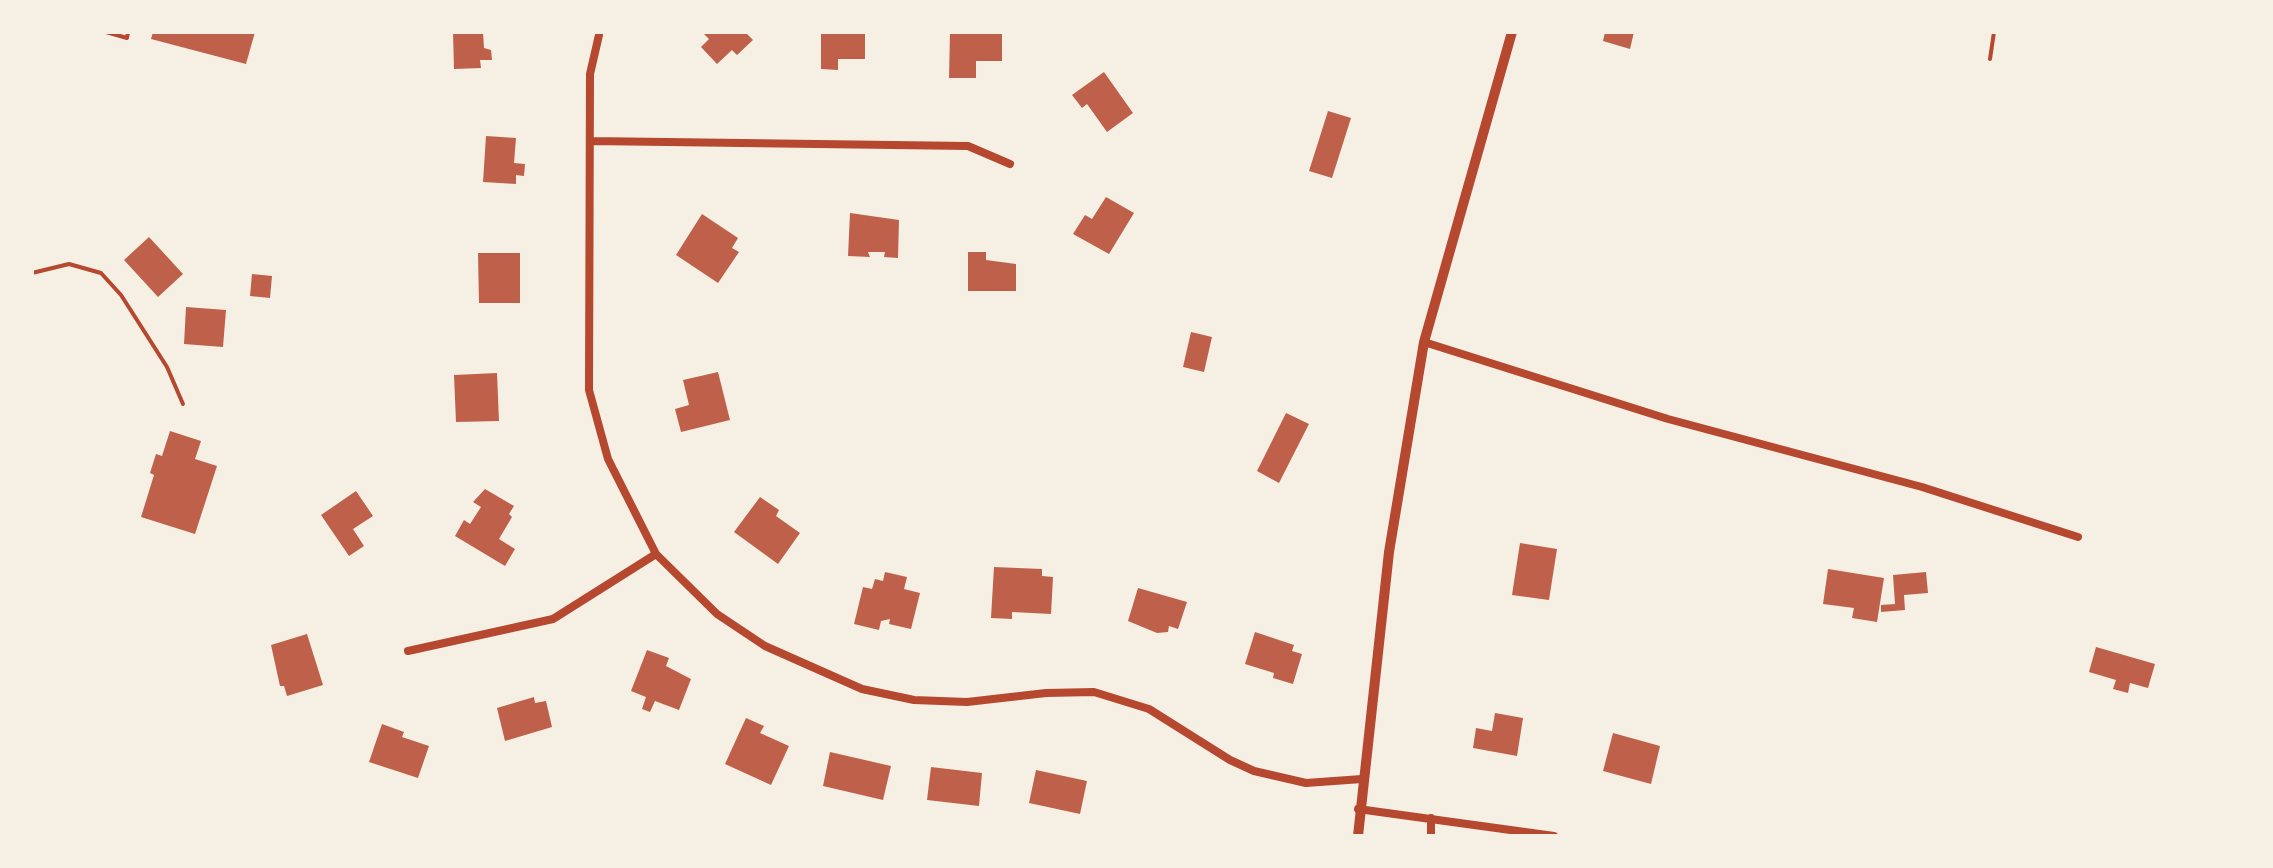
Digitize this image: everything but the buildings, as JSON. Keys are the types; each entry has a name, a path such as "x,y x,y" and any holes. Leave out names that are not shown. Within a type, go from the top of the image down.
{"street":[{"path":"1358,836 1358,809 1391,538 1424,342 1512,32"},
{"path":"599,35 590,74 589,390 608,459 656,554 717,614 742,632 812,670 862,689 914,700 967,702 1046,693 1094,692 1149,709 1230,760 1254,771 1306,783 1362,779"},
{"path":"591,141 968,146 1010,164"},
{"path":"1424,342 1668,419 1922,487 2078,537"},
{"path":"408,651 553,619 656,554"},
{"path":"1358,809 1554,836"},
{"path":"1431,818 1431,836"}],"lane":[{"path":"106,32 127,38 128,32"},
{"path":"1990,59 1994,32"},
{"path":"32,273 69,264 101,273 121,295 167,367 183,404"}]}
